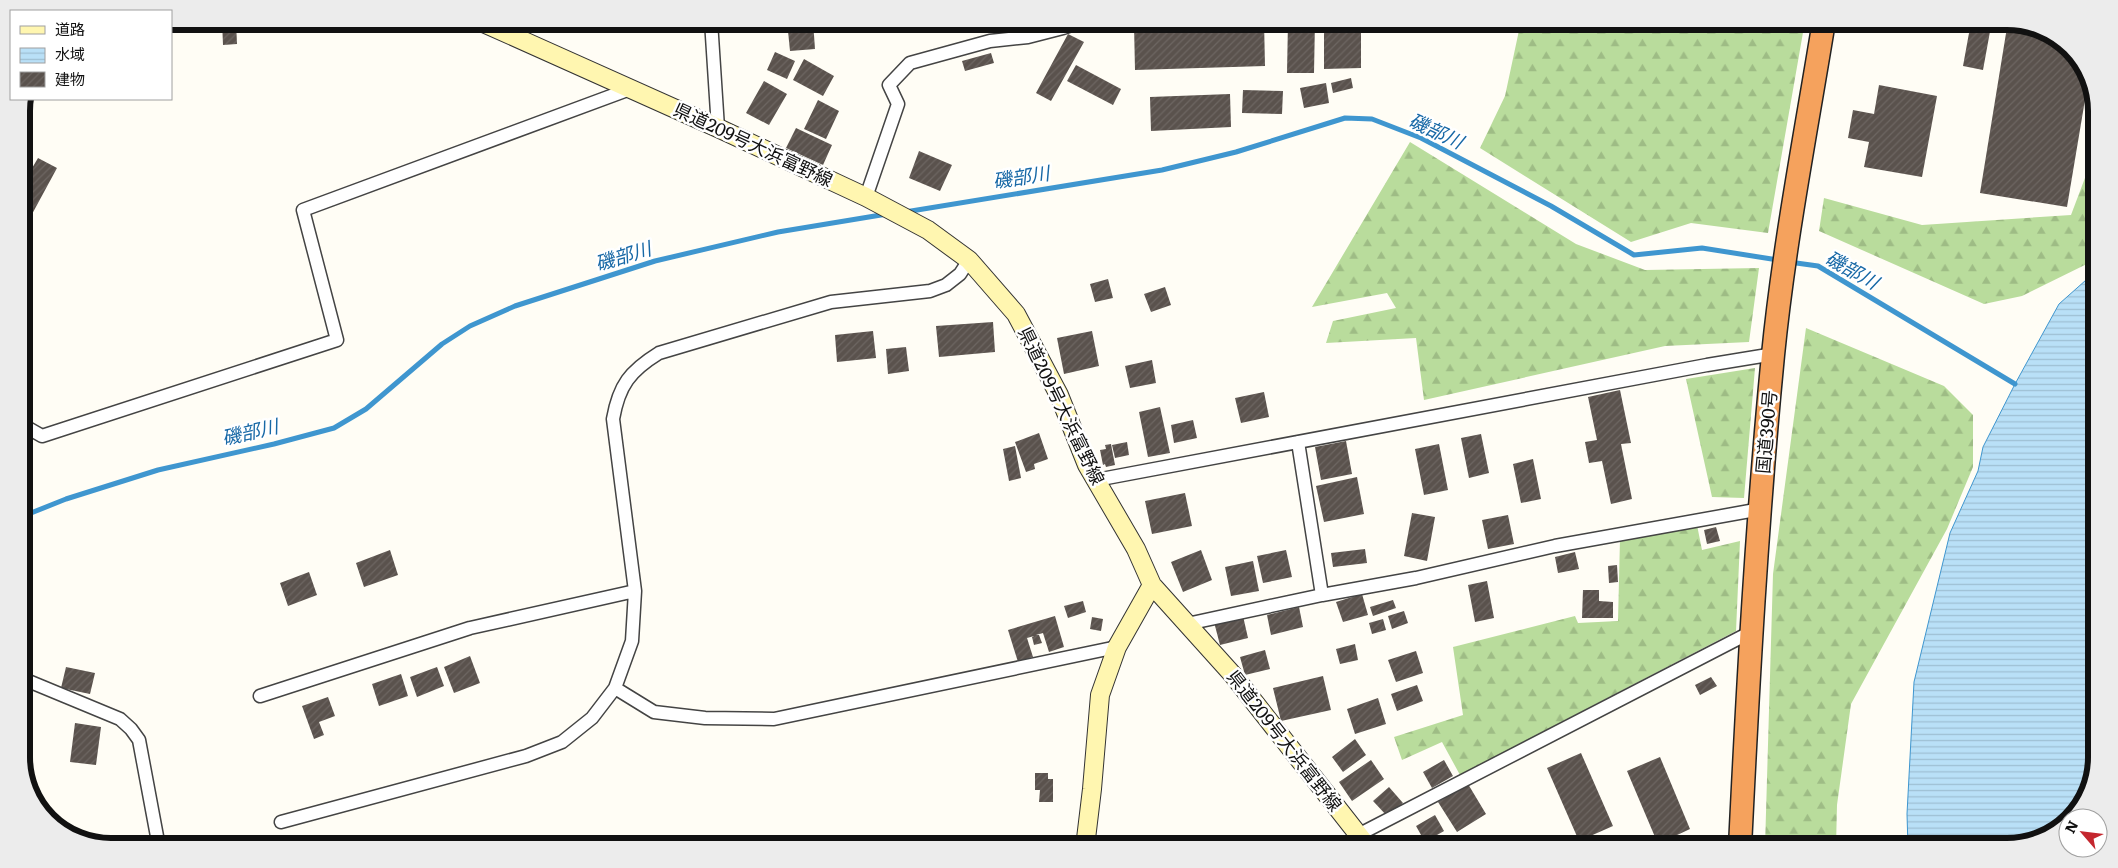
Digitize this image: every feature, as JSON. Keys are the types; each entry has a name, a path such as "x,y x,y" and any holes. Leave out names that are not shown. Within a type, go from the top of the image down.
{"highway":[{"name":"国道390号","path":"1740,838 1751,632 1774,354 1790,232 1823,30"}],"main road":[{"name":"県道209号大浜富野線","path":"499,30 718,128 866,198 928,230 969,260 1016,314 1059,395 1087,465 1136,549 1152,585 1233,675 1361,838"},
{"path":"1086,838 1100,695 1117,647 1152,585"}],"street":[{"path":"712,30 718,128"},
{"path":"866,198 898,104 888,85 910,63 990,41 1028,37 1052,30"},
{"path":"30,429 42,436 337,340 303,210 630,89"},
{"path":"281,822 526,756 562,742 592,718 615,688 632,641 635,591 613,419 617,398 626,379 641,364 659,353 831,302 930,290 946,285 960,274 969,260"},
{"path":"1096,480 1707,364 1774,354"},
{"path":"1298,442 1322,595"},
{"path":"1187,624 1322,595 1416,578 1555,546 1761,509"},
{"path":"260,696 470,628 635,591"},
{"path":"1369,838 1751,632"},
{"path":"615,688 654,712 705,718 774,719 1117,647"},
{"path":"30,681 120,719 131,729 139,740 157,838"}],"green space":[{"path":"1519,30 1803,30 1768,233 1691,223 1631,242 1480,148 1505,96"},
{"path":"1410,142 1576,244 1645,270 1759,268 1749,342 1665,346 1424,400 1416,338 1326,343 1333,321 1396,308 1387,293 1312,307"},
{"path":"2088,170 2088,263 2022,296 1984,304 1819,231 1824,198 1922,225 2071,215"},
{"path":"1806,328 1944,386 1973,415 1973,467 1947,529 1851,704 1837,805 1836,838 1765,838 1773,574"},
{"path":"1755,368 1744,498 1712,497 1686,379"},
{"path":"1697,525 1702,550 1740,541 1736,631 1460,775 1442,742 1402,760 1394,737 1463,715 1453,647 1575,616 1578,623 1618,621 1620,539"}],"water":[{"path":"2088,279 2088,757 2082,788 2069,808 2058,808 2058,819 2043,830 2033,834 2007,838 1908,838 1907,814 1914,682 1950,533 1978,471 1983,447 2059,304"}],"building":[{"path":"222,30 236,30 237,44 223,45"},
{"path":"788,30 814,30 815,49 790,51"},
{"path":"1134,30 1264,30 1265,66 1135,70"},
{"path":"1288,30 1315,30 1314,73 1287,73"},
{"path":"1324,30 1361,30 1361,68 1324,69"},
{"path":"1970,30 1990,30 1983,70 1963,66"},
{"path":"2007,30 2038,36 2056,47 2071,62 2080,75 2086,94 2067,207 1980,193"},
{"path":"1068,34 1084,42 1051,101 1036,93"},
{"path":"775,52 795,61 787,79 767,70"},
{"path":"991,53 994,63 965,71 962,61"},
{"path":"804,59 834,76 823,96 793,80"},
{"path":"1076,65 1121,89 1113,105 1067,81"},
{"path":"1351,78 1353,88 1333,93 1331,83"},
{"path":"764,81 787,94 769,125 746,113"},
{"path":"1326,83 1329,103 1304,108 1300,88"},
{"path":"1879,85 1937,96 1922,177 1864,167 1869,142 1848,138 1853,110 1874,114"},
{"path":"1243,90 1283,91 1282,114 1242,113"},
{"path":"1230,94 1231,127 1151,131 1150,97"},
{"path":"818,100 839,111 826,139 804,129"},
{"path":"796,128 832,145 823,165 786,148"},
{"path":"919,151 952,165 940,191 909,178"},
{"path":"38,158 57,168 31,216 30,216 30,172"},
{"path":"1108,279 1113,298 1095,302 1090,284"},
{"path":"1165,287 1171,305 1151,312 1144,294"},
{"path":"993,322 995,352 939,357 936,326"},
{"path":"873,331 876,358 837,362 835,335"},
{"path":"1092,331 1099,366 1064,374 1057,338"},
{"path":"906,347 909,371 888,374 886,349"},
{"path":"1152,360 1156,383 1130,388 1125,366"},
{"path":"1620,390 1631,443 1621,444 1632,499 1611,504 1602,461 1589,463 1585,442 1597,440 1588,397"},
{"path":"1264,392 1269,417 1241,423 1235,398"},
{"path":"1160,407 1170,453 1148,457 1139,412"},
{"path":"1193,420 1197,438 1174,443 1171,425"},
{"path":"1039,433 1048,459 1034,464 1035,469 1026,472 1015,442"},
{"path":"1481,434 1489,473 1469,478 1461,438"},
{"path":"1346,441 1352,474 1321,480 1315,447"},
{"path":"1127,442 1129,455 1115,458 1112,445"},
{"path":"1111,444 1115,465 1106,467 1105,464 1103,465 1100,450 1106,449 1105,445"},
{"path":"1439,444 1448,490 1424,495 1415,449"},
{"path":"1015,446 1021,478 1009,481 1003,449"},
{"path":"1533,459 1541,499 1521,503 1513,464"},
{"path":"1357,477 1364,514 1324,522 1316,486"},
{"path":"1185,493 1192,526 1152,534 1145,501"},
{"path":"1412,513 1435,517 1427,561 1404,556"},
{"path":"1508,515 1514,544 1488,549 1482,520"},
{"path":"1716,527 1720,541 1707,544 1704,530"},
{"path":"1365,549 1367,563 1333,567 1331,553"},
{"path":"390,550 398,575 364,587 356,563"},
{"path":"1201,550 1212,580 1183,592 1171,562"},
{"path":"1286,550 1292,577 1263,583 1257,556"},
{"path":"1575,552 1579,569 1558,573 1555,557"},
{"path":"1253,561 1259,591 1231,596 1225,567"},
{"path":"1617,565 1618,582 1609,583 1608,566"},
{"path":"309,572 317,595 288,606 280,583"},
{"path":"1487,581 1494,618 1475,622 1468,585"},
{"path":"1583,590 1599,590 1599,601 1613,602 1613,618 1582,618"},
{"path":"1362,594 1368,615 1343,622 1336,602"},
{"path":"1393,600 1396,608 1373,616 1370,607"},
{"path":"1083,601 1086,612 1068,618 1064,606"},
{"path":"1299,607 1303,627 1271,635 1267,615"},
{"path":"1404,611 1408,623 1392,629 1388,616"},
{"path":"1055,616 1064,647 1049,652 1043,633 1036,635 1039,635 1042,643 1034,645 1032,637 1034,636 1027,638 1033,657 1018,662 1008,630"},
{"path":"1243,616 1248,638 1220,645 1214,622"},
{"path":"1092,617 1103,619 1101,631 1090,629"},
{"path":"1383,619 1386,630 1372,634 1369,623"},
{"path":"1355,644 1358,660 1340,664 1336,649"},
{"path":"1265,650 1270,669 1245,675 1240,657"},
{"path":"1416,651 1423,673 1396,682 1388,660"},
{"path":"470,656 480,683 454,693 444,667"},
{"path":"66,667 95,673 90,694 61,688"},
{"path":"437,667 444,686 417,697 410,677"},
{"path":"401,674 408,696 379,706 372,684"},
{"path":"1323,676 1331,710 1281,721 1273,688"},
{"path":"1711,677 1717,686 1700,695 1695,685"},
{"path":"1417,685 1423,701 1397,711 1391,694"},
{"path":"328,697 335,716 319,722 324,735 314,739 302,706"},
{"path":"1378,698 1386,724 1355,734 1347,709"},
{"path":"75,723 101,727 96,765 70,762"},
{"path":"1355,739 1366,755 1343,772 1332,757"},
{"path":"1581,753 1613,826 1586,838 1578,838 1547,768"},
{"path":"1660,757 1690,829 1671,838 1655,838 1627,771"},
{"path":"1371,760 1384,779 1352,801 1339,782"},
{"path":"1444,760 1453,776 1432,788 1423,772"},
{"path":"1035,773 1048,773 1048,779 1053,779 1053,802 1039,802 1040,790 1035,790"},
{"path":"1468,784 1486,814 1457,832 1438,802"},
{"path":"1389,787 1403,803 1388,817 1373,801"},
{"path":"1435,815 1444,831 1432,838 1423,838 1416,826"}],"waterway":[{"name":"磯部川","path":"905,212 1162,170 1236,152 1345,118 1372,119 1421,138 1551,206 1634,255 1702,248 1778,260"},
{"name":"磯部川","path":"30,513 66,499 158,470 274,444 334,428 366,409 442,344 470,326 515,306 655,261 778,232 887,214"},
{"name":"磯部川","path":"1789,262 1818,266 2015,384"}]}
